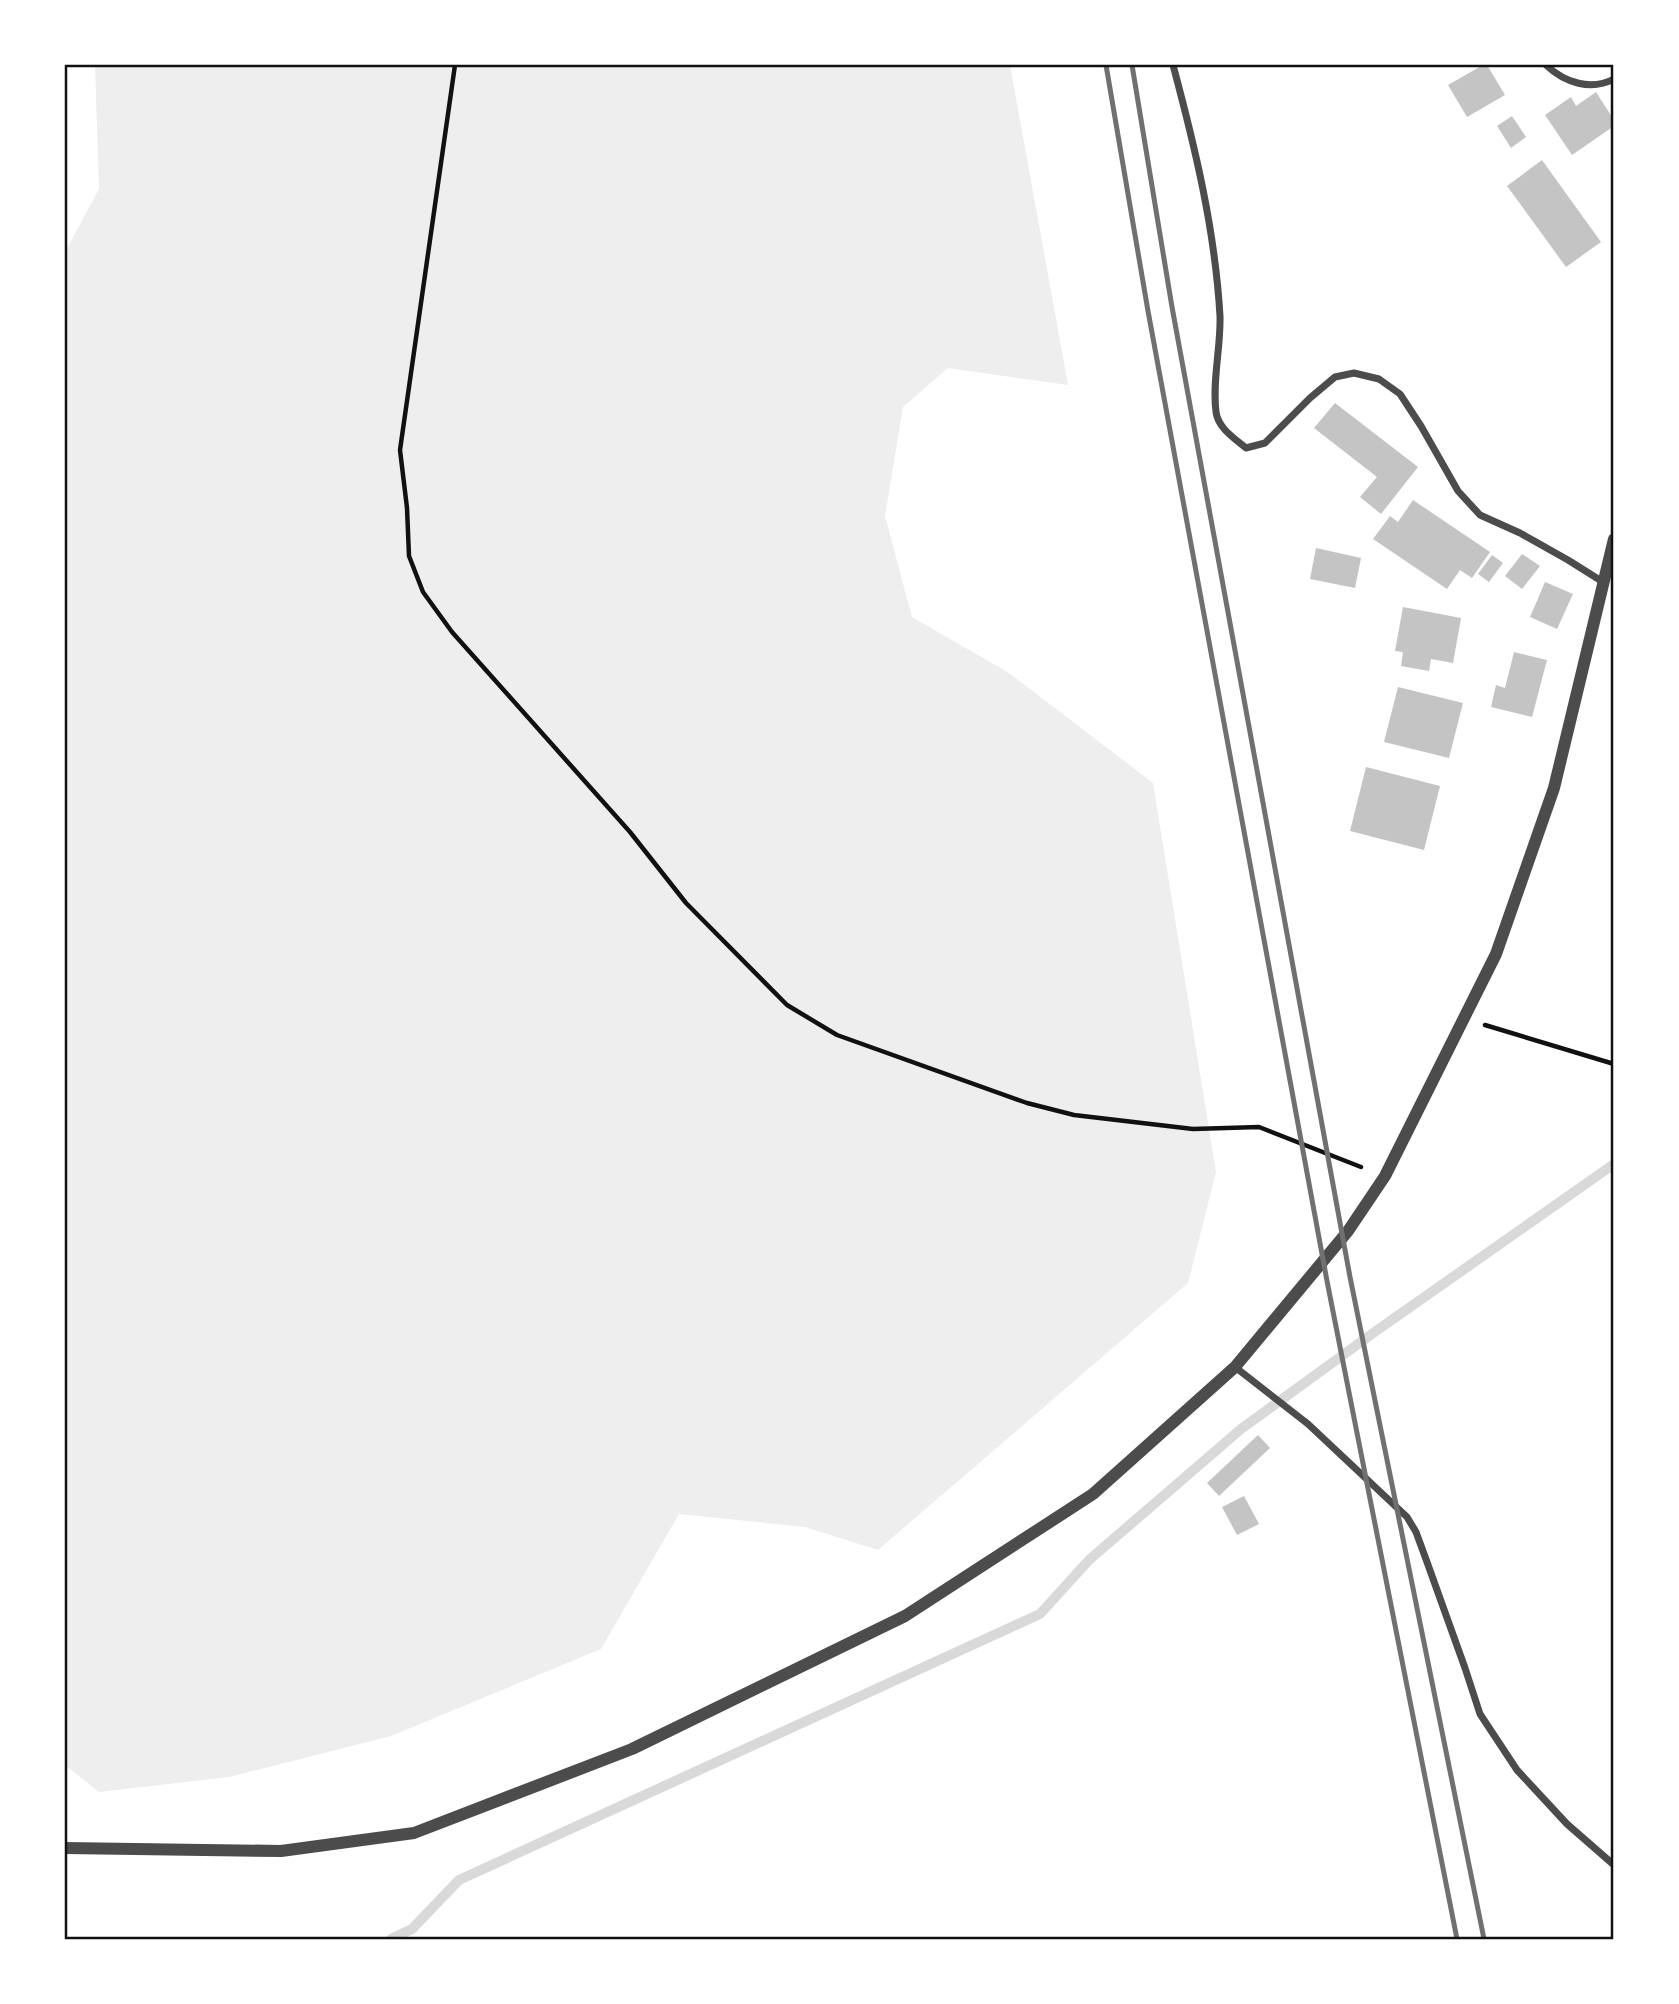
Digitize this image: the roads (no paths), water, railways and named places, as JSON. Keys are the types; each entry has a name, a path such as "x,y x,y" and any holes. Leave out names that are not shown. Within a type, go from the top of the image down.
{"street":[{"path":"1173,65 1195,149 1212,237 1220,318 1216,414 1225,431 1246,447 1265,443 1335,377 1354,373 1378,379 1400,394 1458,491 1480,515 1520,533 1603,582"},
{"path":"1546,65 1553,72 1581,84 1601,86 1614,79"},
{"path":"65,1848 281,1851 414,1833 632,1749 905,1616 1093,1494 1235,1367 1348,1231 1385,1175 1496,954 1554,788 1614,539"},
{"path":"1235,1367 1308,1424 1407,1517 1416,1532 1480,1714 1517,1770 1567,1825 1614,1865"}],"waterway":[{"path":"391,1939 412,1929 459,1880 1040,1614 1089,1560 1241,1429 1614,1164"}],"railway":[{"path":"1106,65 1148,311 1327,1281 1457,1939"},
{"path":"1132,65 1172,307 1350,1277 1484,1939"}]}
